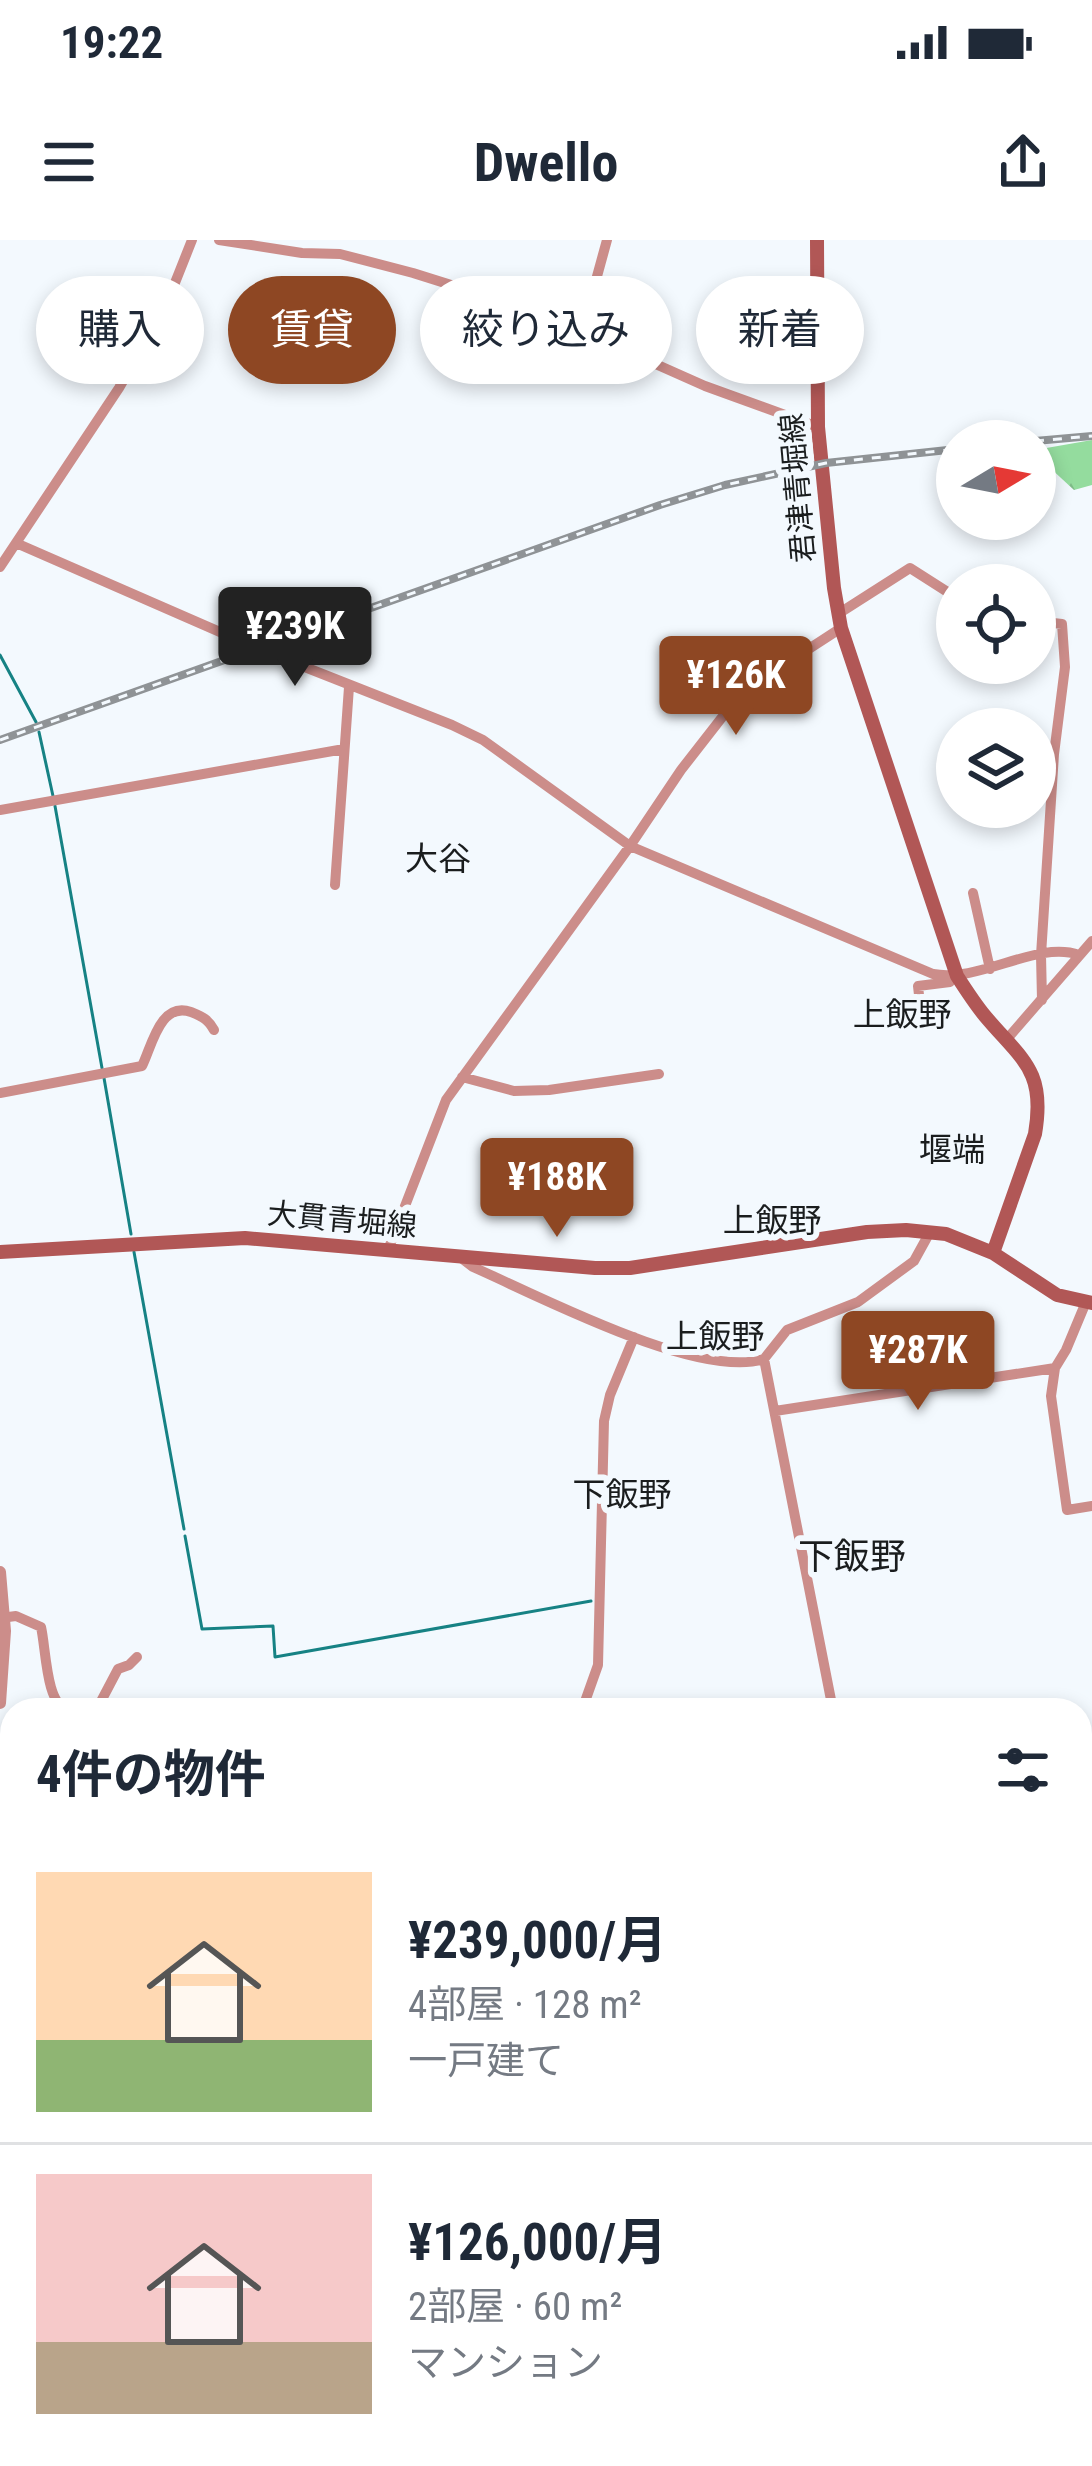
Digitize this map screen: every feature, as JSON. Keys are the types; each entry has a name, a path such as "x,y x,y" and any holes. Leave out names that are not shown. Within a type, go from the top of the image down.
{"main road":[{"name":"君津青堀線","path":"818,240 818,427 840,621 958,979 1029,1067 1037,1093 1035,1134 993,1253"},
{"name":"大貫青堀線","path":"0,1252 232,1238 630,1268 867,1232 930,1232 993,1253 1050,1292 1089,1302"}],"street":[{"path":"0,567 119,388 165,308 192,240"},
{"path":"219,240 302,254 340,247 423,276"},
{"path":"597,276 607,240"},
{"path":"672,371 818,427"},
{"path":"16,543 483,740 630,846 933,974 958,979"},
{"path":"388,1250 446,1100 741,693 910,568 936,585"},
{"path":"1042,1000 1054,754 1065,667 1062,624 1056,623"},
{"path":"335,885 349,687"},
{"path":"0,810 344,749"},
{"path":"973,893 990,969"},
{"path":"1007,1039 1092,941"},
{"path":"921,1013 920,984 958,979 1041,955 1079,955"},
{"path":"0,1093 142,1066 162,1022 175,1010 209,1020 214,1030"},
{"path":"462,1077 514,1091 659,1074"},
{"path":"460,1257 473,1267 634,1337 675,1352 745,1363 764,1359 787,1330 858,1302 914,1261 930,1232"},
{"path":"1089,1302 1054,1368 1051,1396 1067,1510 1092,1506"},
{"path":"586,1698 598,1665 604,1421 634,1337"},
{"path":"764,1359 830,1698"},
{"path":"775,1411 1054,1368"},
{"path":"0,1572 4,1659 0,1698"},
{"path":"2,1617 16,1616 41,1627 51,1698"},
{"path":"104,1698 118,1669 137,1657"}],"green space":[{"path":"1092,440 1092,485 1074,490 1056,473 1056,446"}],"waterway":[{"path":"0,655 36,722"},
{"path":"39,732 53,796"},
{"path":"55,806 102,1068"},
{"path":"104,1078 131,1234"},
{"path":"134,1252 184,1529"},
{"path":"185,1536 202,1629 273,1626 275,1657 591,1601"}],"railway":[{"path":"1056,439 1092,436"},
{"path":"0,740 660,505 826,463 936,451"}],"district":[{"name":"大谷","path":"438,858"},
{"name":"上飯野","path":"902,1014"},
{"name":"堰端","path":"952,1149"},
{"name":"上飯野","path":"772,1220"},
{"name":"上飯野","path":"715,1336"},
{"name":"下飯野","path":"622,1494"},
{"name":"下飯野","path":"852,1556"}]}
